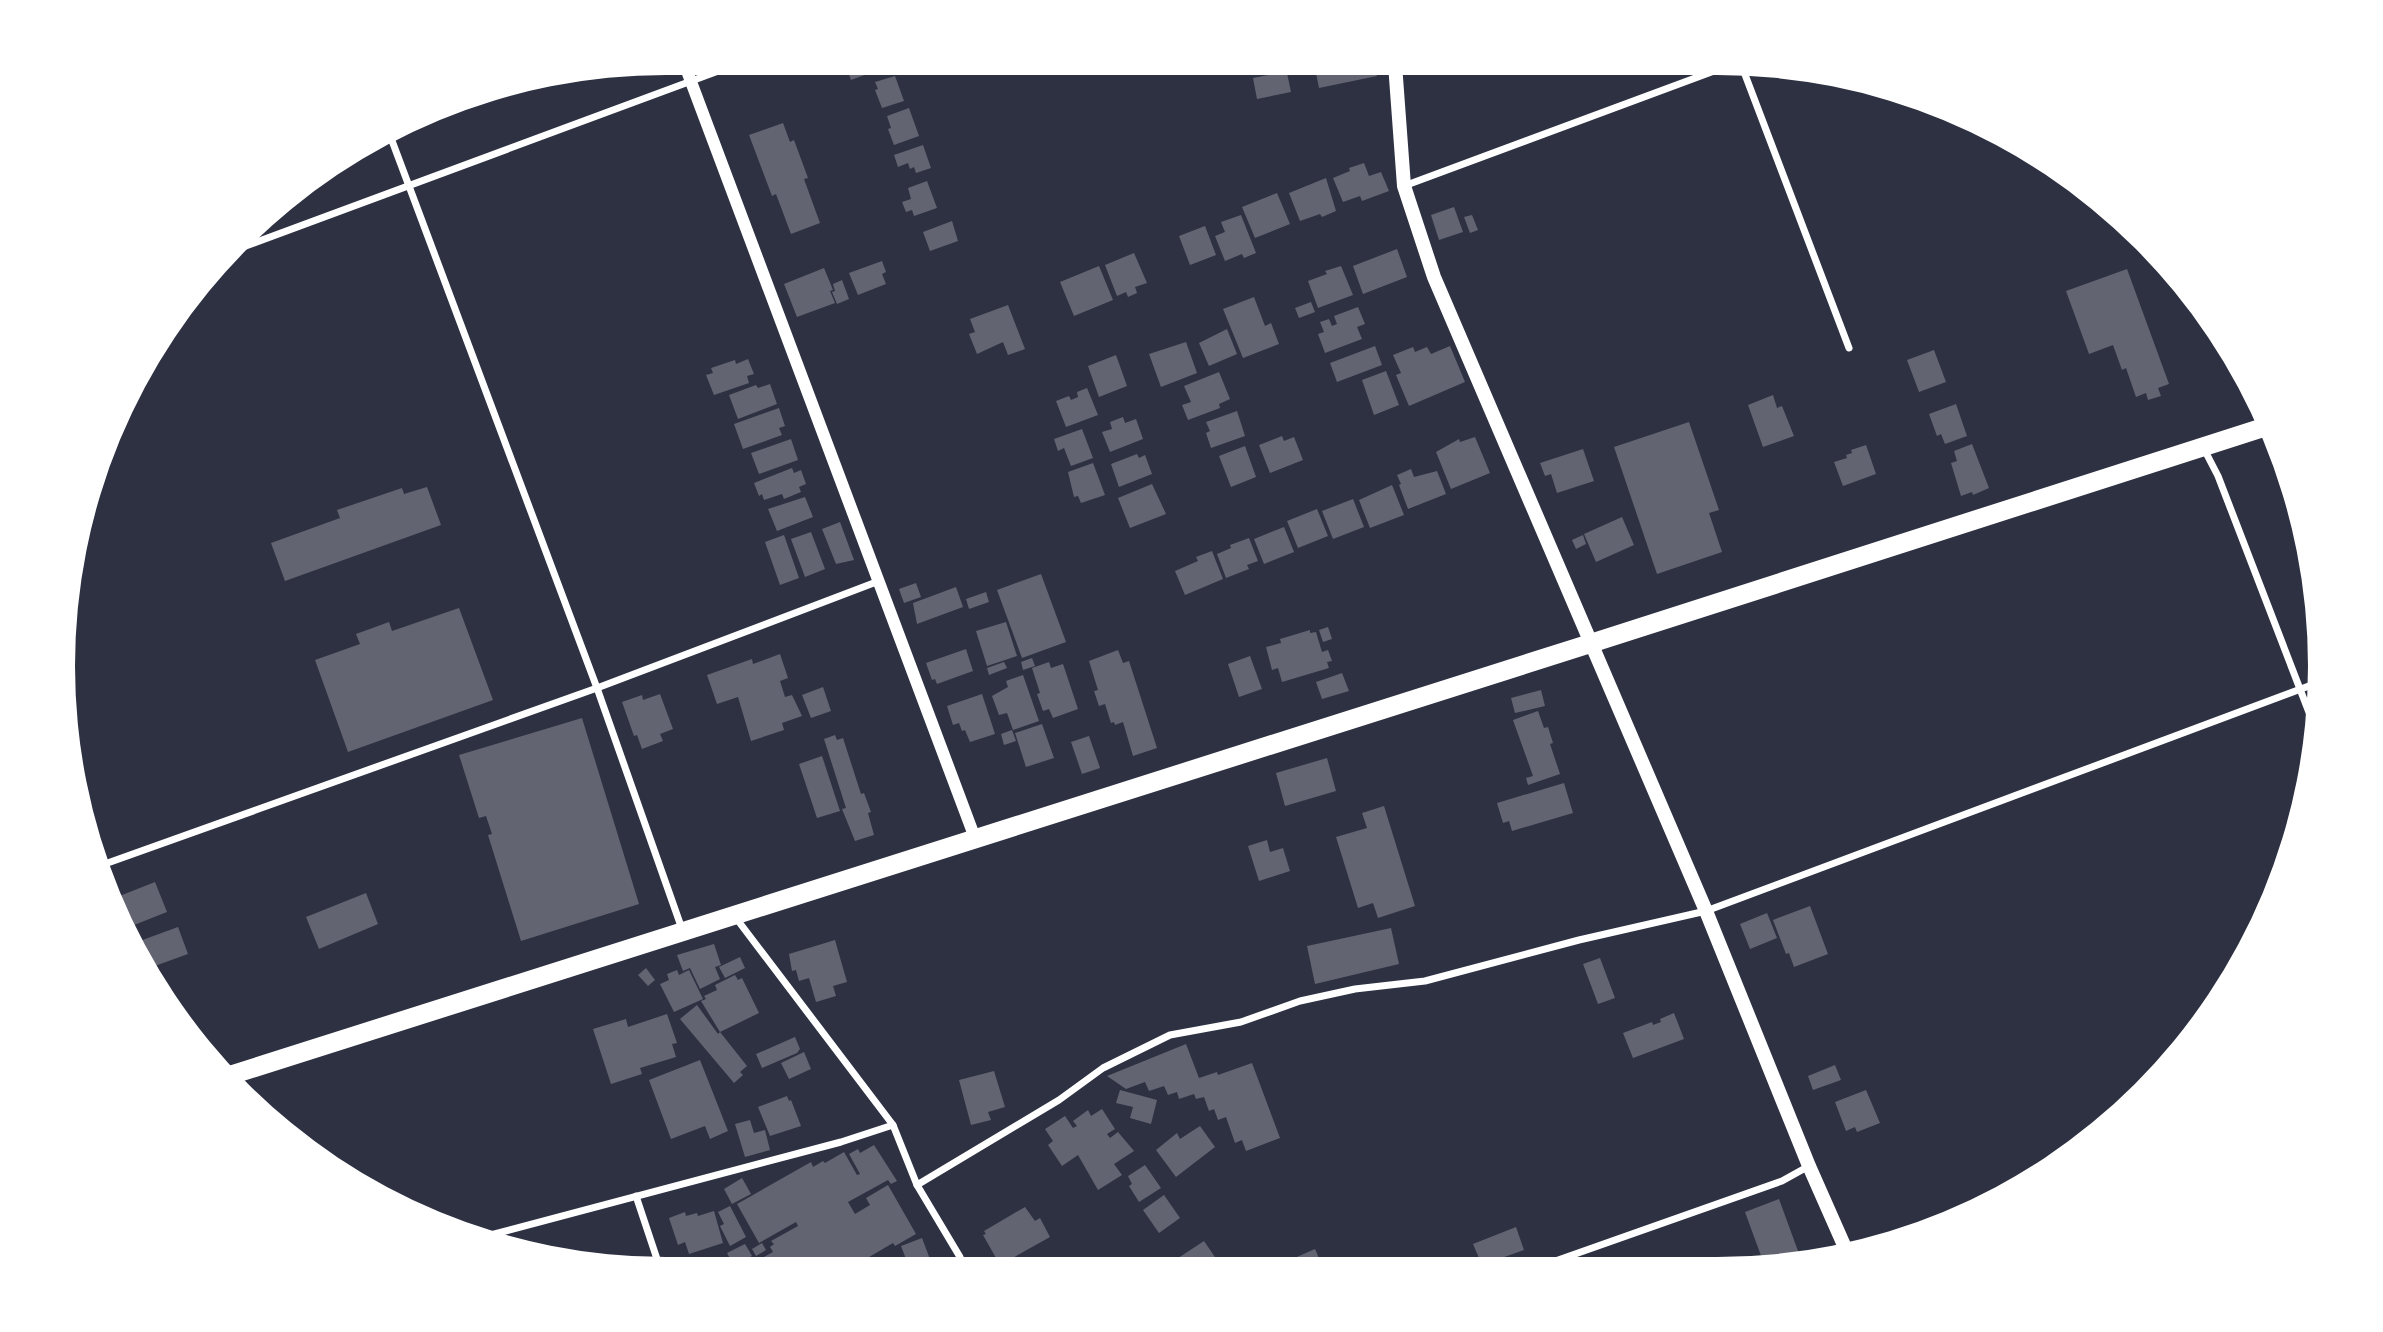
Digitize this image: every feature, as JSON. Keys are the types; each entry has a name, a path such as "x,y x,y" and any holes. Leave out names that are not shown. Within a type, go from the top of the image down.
{"highway":[{"path":"238,1073 2258,429"}],"main road":[{"path":"1396,75 1404,186 1434,277 1706,911 1843,1243"}],"street":[{"path":"688,75 975,838"},
{"path":"253,243 709,75"},
{"path":"1404,186 1703,75"},
{"path":"1746,76 1849,348"},
{"path":"393,143 597,688 682,931"},
{"path":"2202,447 2218,476 2306,705"},
{"path":"109,862 597,688 879,581"},
{"path":"916,1185 1059,1100 1103,1068 1170,1035 1241,1021 1300,1001 1354,989 1424,981 1579,940 1706,911 2307,687"},
{"path":"734,915 893,1125 916,1185 960,1257"},
{"path":"499,1233 841,1142 893,1125"},
{"path":"1567,1257 1782,1181 1809,1166"},
{"path":"636,1196 656,1256"}],"building":[{"path":"849,75 865,75 851,80"},
{"path":"1287,75 1291,92 1257,99 1253,78"},
{"path":"1316,75 1377,75 1377,76 1319,88"},
{"path":"895,76 904,101 882,108 875,82"},
{"path":"909,108 919,136 894,145 887,116"},
{"path":"783,123 790,142 794,140 808,178 804,179 820,223 791,234 776,194 772,196 749,135"},
{"path":"923,145 931,168 916,173 914,167 910,169 908,163 898,167 894,155"},
{"path":"1364,163 1369,176 1381,172 1389,191 1362,201 1360,196 1343,202 1333,178"},
{"path":"1326,178 1336,211 1300,221 1289,193"},
{"path":"927,181 937,208 914,216 912,210 906,212 902,202 911,199 908,188"},
{"path":"1277,193 1290,224 1255,238 1242,207"},
{"path":"1454,207 1463,232 1439,240 1431,215"},
{"path":"1241,215 1256,253 1244,258 1242,254 1225,261 1215,236 1225,232 1221,222"},
{"path":"1472,215 1478,230 1470,233 1464,217"},
{"path":"952,221 958,241 930,251 923,232"},
{"path":"1205,226 1216,255 1190,265 1179,236"},
{"path":"1397,249 1407,277 1363,294 1353,266"},
{"path":"1134,253 1147,283 1135,287 1137,293 1128,297 1126,292 1117,296 1105,265"},
{"path":"882,261 886,272 882,274 886,284 858,295 849,273"},
{"path":"1099,266 1113,300 1074,316 1060,282"},
{"path":"1341,266 1353,295 1318,308 1308,281"},
{"path":"824,268 835,303 797,317 784,284"},
{"path":"2127,269 2169,384 2158,388 2161,396 2148,400 2146,393 2136,397 2126,368 2122,370 2113,345 2089,354 2066,291"},
{"path":"842,280 849,299 837,304 832,292 835,291 833,284"},
{"path":"1254,297 1265,326 1271,323 1279,344 1243,358 1223,309"},
{"path":"1311,302 1315,312 1299,318 1295,308"},
{"path":"1008,305 1025,349 1008,355 1003,342 977,354 969,334 975,332 970,319"},
{"path":"1358,307 1365,324 1357,327 1362,339 1325,353 1318,334 1324,332 1320,322 1329,319 1332,326 1337,324 1334,316"},
{"path":"1227,329 1237,354 1209,366 1199,343"},
{"path":"1186,342 1197,373 1161,387 1149,354"},
{"path":"1375,346 1382,365 1337,382 1330,363"},
{"path":"1450,346 1465,382 1409,406 1396,375 1401,373 1393,355 1413,347 1415,352 1427,347 1431,354"},
{"path":"1934,350 1946,382 1919,392 1907,360"},
{"path":"1116,355 1127,386 1099,397 1088,366"},
{"path":"748,359 754,374 747,376 749,383 714,395 706,375 713,373 711,368 735,360 736,364"},
{"path":"1386,371 1399,405 1374,415 1362,380"},
{"path":"1219,372 1230,399 1219,404 1220,408 1188,420 1182,405 1191,402 1184,386"},
{"path":"770,384 777,404 738,419 729,395 756,385 758,388"},
{"path":"1087,388 1098,415 1066,427 1056,401 1069,396 1071,400 1078,397 1077,392"},
{"path":"1773,395 1777,408 1782,406 1794,436 1763,447 1748,405"},
{"path":"1956,404 1967,436 1945,444 1941,434 1937,436 1929,414"},
{"path":"779,408 785,426 779,428 782,435 743,449 734,424"},
{"path":"1237,411 1245,436 1211,448 1206,433 1210,431 1206,422"},
{"path":"1123,417 1125,423 1136,419 1143,439 1110,452 1102,432 1112,429 1110,422"},
{"path":"1689,422 1719,510 1709,513 1722,552 1657,574 1614,447"},
{"path":"1082,429 1093,458 1071,466 1064,448 1058,451 1054,439"},
{"path":"1282,436 1284,441 1294,437 1303,460 1270,473 1259,445"},
{"path":"1475,437 1490,473 1451,489 1436,452 1459,439 1460,442"},
{"path":"791,439 798,460 759,474 751,453"},
{"path":"1972,444 1989,488 1973,495 1972,492 1961,496 1951,463 1957,461 1954,451"},
{"path":"1866,445 1876,474 1843,486 1834,462 1847,458 1846,455 1852,453 1851,450"},
{"path":"1245,446 1256,477 1231,487 1219,456"},
{"path":"1583,449 1594,481 1557,493 1551,474 1545,476 1540,463"},
{"path":"1137,454 1139,458 1145,455 1152,474 1119,487 1111,464"},
{"path":"1093,463 1105,495 1081,503 1078,496 1074,497 1068,472"},
{"path":"792,468 794,473 801,470 806,484 799,487 801,492 784,499 782,494 764,500 762,494 759,496 754,483"},
{"path":"1411,469 1414,477 1437,471 1446,494 1408,509 1397,475"},
{"path":"1152,484 1166,514 1130,528 1118,498"},
{"path":"1392,485 1404,515 1370,528 1359,500"},
{"path":"427,487 441,525 285,581 271,543 340,518 337,510 402,488 404,494"},
{"path":"805,497 813,517 777,531 768,509"},
{"path":"1353,499 1364,527 1333,539 1322,511"},
{"path":"1317,509 1328,536 1298,548 1287,521"},
{"path":"1622,517 1634,545 1596,562 1584,534"},
{"path":"840,522 854,560 836,564 822,529"},
{"path":"1284,527 1294,552 1264,564 1254,539"},
{"path":"811,532 825,569 805,577 791,539"},
{"path":"784,535 799,578 780,585 765,542"},
{"path":"1583,535 1586,544 1576,549 1572,540"},
{"path":"1249,538 1258,561 1247,565 1249,569 1226,578 1217,554 1231,548 1230,545"},
{"path":"1212,551 1223,579 1185,595 1175,571 1198,561 1196,557"},
{"path":"1041,574 1066,642 1022,658 997,590"},
{"path":"916,583 921,597 904,603 899,589"},
{"path":"956,587 963,607 917,624 913,603"},
{"path":"986,592 989,602 969,609 966,599"},
{"path":"459,608 493,700 348,752 315,660 360,644 356,634 389,622 392,631"},
{"path":"1006,622 1017,656 987,666 976,631"},
{"path":"1328,627 1332,639 1323,642 1319,630"},
{"path":"1310,630 1310,633 1316,632 1322,652 1328,650 1332,661 1327,662 1329,668 1282,682 1278,668 1272,670 1266,647 1281,643 1280,639"},
{"path":"966,649 973,671 937,684 935,679 932,680 926,663"},
{"path":"1118,650 1123,663 1129,661 1157,748 1133,756 1123,722 1115,725 1114,722 1111,723 1105,704 1099,706 1094,691 1098,690 1089,661"},
{"path":"780,654 788,678 780,681 785,697 792,695 802,716 782,723 784,730 751,741 738,697 717,704 707,675 752,659 753,664"},
{"path":"1250,656 1262,689 1239,697 1228,664"},
{"path":"1032,658 1035,666 1023,670 1021,662"},
{"path":"1004,662 1007,668 989,675 987,668"},
{"path":"1049,662 1051,668 1063,664 1078,709 1053,718 1049,709 1043,711 1032,668"},
{"path":"1342,673 1349,691 1322,699 1316,682"},
{"path":"1023,675 1039,721 1013,730 1007,713 999,715 992,696 1008,687 1006,681"},
{"path":"823,687 831,711 811,718 802,695"},
{"path":"1541,690 1545,706 1515,713 1511,698"},
{"path":"660,694 673,729 660,734 663,741 642,749 637,735 634,736 622,702 642,695 643,700"},
{"path":"982,694 995,734 970,742 959,723 953,725 947,706"},
{"path":"1538,711 1544,728 1548,727 1553,743 1550,744 1560,774 1528,785 1526,778 1533,776 1513,720"},
{"path":"582,718 639,904 521,941 488,835 492,834 486,816 479,818 459,755"},
{"path":"1042,724 1054,758 1026,767 1015,733"},
{"path":"1012,730 1016,741 1004,745 1001,734"},
{"path":"835,735 837,740 843,738 861,794 864,793 871,812 868,813 874,835 855,841 842,809 846,808 824,739"},
{"path":"1089,736 1100,768 1082,774 1071,742"},
{"path":"822,756 840,811 817,818 799,764"},
{"path":"1327,758 1336,791 1285,806 1276,773"},
{"path":"1564,783 1573,813 1512,831 1509,821 1503,823 1497,803"},
{"path":"1384,806 1415,906 1378,918 1373,903 1358,908 1336,837 1367,828 1362,813"},
{"path":"1267,840 1270,852 1283,848 1290,871 1259,881 1248,846"},
{"path":"155,882 167,912 135,925 121,895"},
{"path":"366,893 378,924 319,949 306,917"},
{"path":"1810,906 1828,954 1794,967 1773,920"},
{"path":"1767,913 1777,938 1750,949 1740,924"},
{"path":"178,927 188,954 157,965 143,940"},
{"path":"1391,928 1399,964 1315,984 1307,946"},
{"path":"835,940 847,982 833,986 836,996 816,1002 809,978 799,981 796,970 792,971 789,954"},
{"path":"714,944 721,965 715,967 720,979 700,989 690,968 683,971 677,955"},
{"path":"740,957 745,968 725,978 719,967"},
{"path":"1600,958 1615,998 1598,1004 1583,964"},
{"path":"646,968 655,980 648,986 638,975"},
{"path":"677,970 679,975 689,970 703,999 674,1012 660,984 669,980 667,974"},
{"path":"735,975 738,980 742,978 759,1013 720,1032 701,1001 706,999 704,996 717,990 715,985"},
{"path":"697,1005 718,1034 720,1032 747,1066 740,1072 743,1075 734,1083 680,1019"},
{"path":"1674,1013 1684,1039 1633,1058 1623,1033 1652,1022 1653,1025 1661,1022 1660,1019"},
{"path":"667,1014 677,1043 672,1044 676,1057 640,1068 642,1074 611,1084 593,1029 626,1019 628,1027"},
{"path":"795,1037 800,1049 797,1053 762,1068 756,1054"},
{"path":"1186,1044 1199,1078 1217,1072 1218,1075 1252,1063 1280,1138 1246,1151 1242,1140 1235,1143 1226,1117 1218,1120 1214,1109 1209,1111 1204,1097 1196,1099 1194,1094 1179,1099 1177,1092 1168,1095 1164,1086 1149,1091 1145,1082 1126,1089 1107,1076"},
{"path":"804,1052 811,1069 789,1079 781,1063"},
{"path":"700,1060 728,1131 710,1139 705,1126 671,1139 649,1080"},
{"path":"1835,1065 1841,1080 1813,1090 1808,1076"},
{"path":"994,1071 1005,1107 988,1112 991,1120 971,1125 959,1080"},
{"path":"1120,1090 1157,1100 1151,1124 1130,1118 1133,1107 1116,1103"},
{"path":"1866,1090 1880,1123 1857,1132 1855,1127 1846,1131 1835,1102"},
{"path":"787,1096 801,1126 770,1136 758,1107"},
{"path":"1102,1109 1115,1129 1107,1134 1110,1138 1118,1132 1134,1151 1114,1164 1122,1175 1098,1190 1078,1155 1062,1166 1048,1145 1053,1141 1045,1129 1065,1116 1073,1128 1077,1126 1073,1121 1088,1110 1091,1116"},
{"path":"750,1120 754,1133 765,1130 770,1150 745,1157 735,1124"},
{"path":"1200,1126 1215,1147 1176,1177 1156,1150 1177,1133 1180,1139"},
{"path":"874,1145 897,1181 891,1184 888,1180 848,1202 855,1214 870,1205 866,1198 888,1185 916,1234 869,1257 764,1257 773,1252 770,1247 774,1244 771,1241 798,1226 796,1222 759,1243 737,1204 811,1162 813,1167 844,1152 857,1175 860,1174 849,1154 858,1149 860,1153"},
{"path":"1145,1165 1161,1188 1139,1202 1129,1186 1132,1184 1128,1176"},
{"path":"742,1178 751,1194 732,1204 724,1189"},
{"path":"1164,1195 1180,1218 1159,1233 1143,1210"},
{"path":"1779,1199 1798,1251 1761,1255 1745,1212"},
{"path":"730,1206 746,1237 730,1246 720,1226 724,1224 718,1212"},
{"path":"1025,1207 1035,1221 1040,1218 1050,1237 1014,1257 995,1257 983,1235 986,1234 984,1231"},
{"path":"714,1211 723,1243 689,1254 685,1242 678,1245 669,1218 685,1212 686,1216 697,1213 698,1216"},
{"path":"1516,1227 1524,1250 1504,1257 1479,1257 1473,1244"},
{"path":"922,1238 929,1257 905,1257 901,1246"},
{"path":"1204,1241 1215,1257 1180,1257"},
{"path":"762,1243 766,1250 756,1256 752,1249"},
{"path":"745,1244 752,1256 729,1257 727,1253"},
{"path":"1315,1249 1318,1257 1297,1257"}]}
